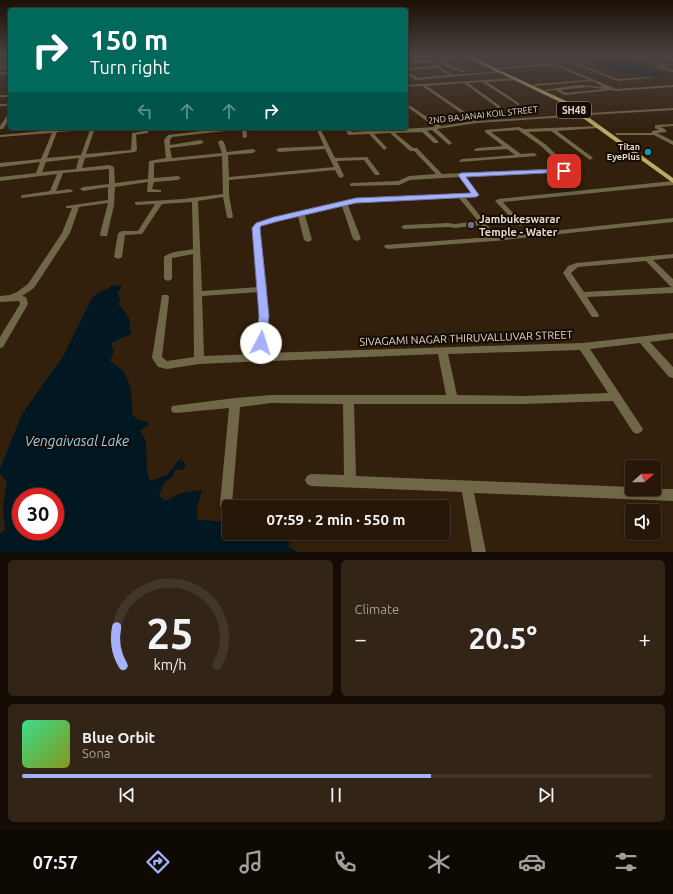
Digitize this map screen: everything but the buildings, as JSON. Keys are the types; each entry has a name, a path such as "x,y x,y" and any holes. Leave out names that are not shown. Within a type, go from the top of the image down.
{"main road":[{"name":"SH48","path":"521,82 559,100 673,182"},
{"name":"SH48","path":"527,82 553,90 673,174"},
{"path":"581,115 589,114"}],"street":[{"path":"409,82 414,85"},
{"path":"464,82 498,107"},
{"path":"408,86 469,82"},
{"path":"484,82 518,104"},
{"path":"545,88 580,82"},
{"path":"594,82 615,90 673,86"},
{"path":"423,85 477,122"},
{"path":"553,90 599,85"},
{"path":"553,90 599,86 610,90 572,93 562,90"},
{"path":"408,105 439,127"},
{"path":"589,114 673,109"},
{"name":"2ND BAJANAI KOIL STREET","path":"348,130 352,135 387,130 423,130 477,122 581,115"},
{"path":"1,128 8,118"},
{"path":"673,125 657,126 666,130 673,130"},
{"path":"523,131 598,127"},
{"path":"616,134 664,131 656,127"},
{"path":"433,128 450,143"},
{"path":"352,185 395,184 404,182 409,178 569,170 543,145 523,131 515,128 486,131 520,156"},
{"path":"552,129 590,158"},
{"path":"0,136 55,130 38,175"},
{"path":"78,170 91,130"},
{"path":"0,165 134,151 134,134 146,132 146,130"},
{"path":"244,130 245,137"},
{"path":"319,130 341,176"},
{"path":"387,130 413,149 441,176"},
{"path":"423,130 436,142"},
{"path":"169,159 167,140 170,136 217,131"},
{"path":"370,133 384,148"},
{"path":"616,134 655,134 673,143"},
{"path":"168,147 201,142"},
{"path":"221,142 227,165 225,179 230,217"},
{"path":"477,150 507,146"},
{"path":"279,150 327,147"},
{"path":"159,191 149,191 151,180 151,162 253,151"},
{"path":"462,161 534,155"},
{"path":"333,160 360,157 365,158 377,174"},
{"path":"0,179 112,167 111,201 104,234"},
{"path":"225,179 337,168"},
{"path":"51,193 60,172"},
{"path":"260,357 264,316 256,228 259,225 366,199 476,195 461,175"},
{"path":"83,189 178,178"},
{"path":"520,224 498,200 580,194 673,182"},
{"path":"23,197 70,191"},
{"path":"137,203 195,199 226,195"},
{"path":"461,196 495,239"},
{"path":"195,199 199,360"},
{"path":"11,298 20,294 31,286 66,232 72,207 111,201"},
{"path":"118,257 122,233 140,233 160,202"},
{"path":"344,204 357,239"},
{"path":"301,214 308,240"},
{"path":"388,247 495,239 673,220"},
{"path":"404,227 448,224 455,226 482,223"},
{"path":"168,279 168,257 196,251"},
{"path":"595,315 567,273 570,268 576,265 673,256"},
{"path":"647,258 673,284"},
{"path":"198,294 262,289"},
{"path":"581,295 673,290"},
{"name":"SIVAGAMI NAGAR THIRUVALLUVAR STREET","path":"165,296 157,358 159,362 167,365 199,360 260,357 583,346 673,336"},
{"path":"0,299 23,299 24,304 0,345"},
{"path":"642,339 673,374"},
{"path":"583,346 637,429"},
{"path":"442,350 452,399"},
{"path":"176,409 271,399 523,400 616,397"},
{"path":"348,399 350,482"},
{"path":"226,500 235,402"},
{"path":"310,480 673,495"},
{"path":"467,487 479,552"}],"water":[{"name":"Vengaivasal Lake","path":"121,285 121,290 117,292 121,301 118,303 129,318 131,334 111,344 114,351 110,361 122,370 129,383 132,414 138,420 148,422 148,425 140,431 146,441 147,473 150,481 167,475 179,460 184,461 186,467 181,470 175,470 172,477 164,483 159,496 165,501 181,493 202,490 197,508 198,520 222,522 222,540 282,540 290,542 288,546 297,552 0,552 0,534 5,530 3,506 7,482 0,473 0,469 22,414 64,355 91,300 96,294 109,288 110,286"}],"place":[{"name":"Titan EyePlus","path":"648,152"},
{"name":"Jambukeswarar Temple - Water","path":"471,225"}],"route":[{"path":"261,343 264,316 256,228 259,225 277,219 366,199 476,195 461,175 564,171"}]}
